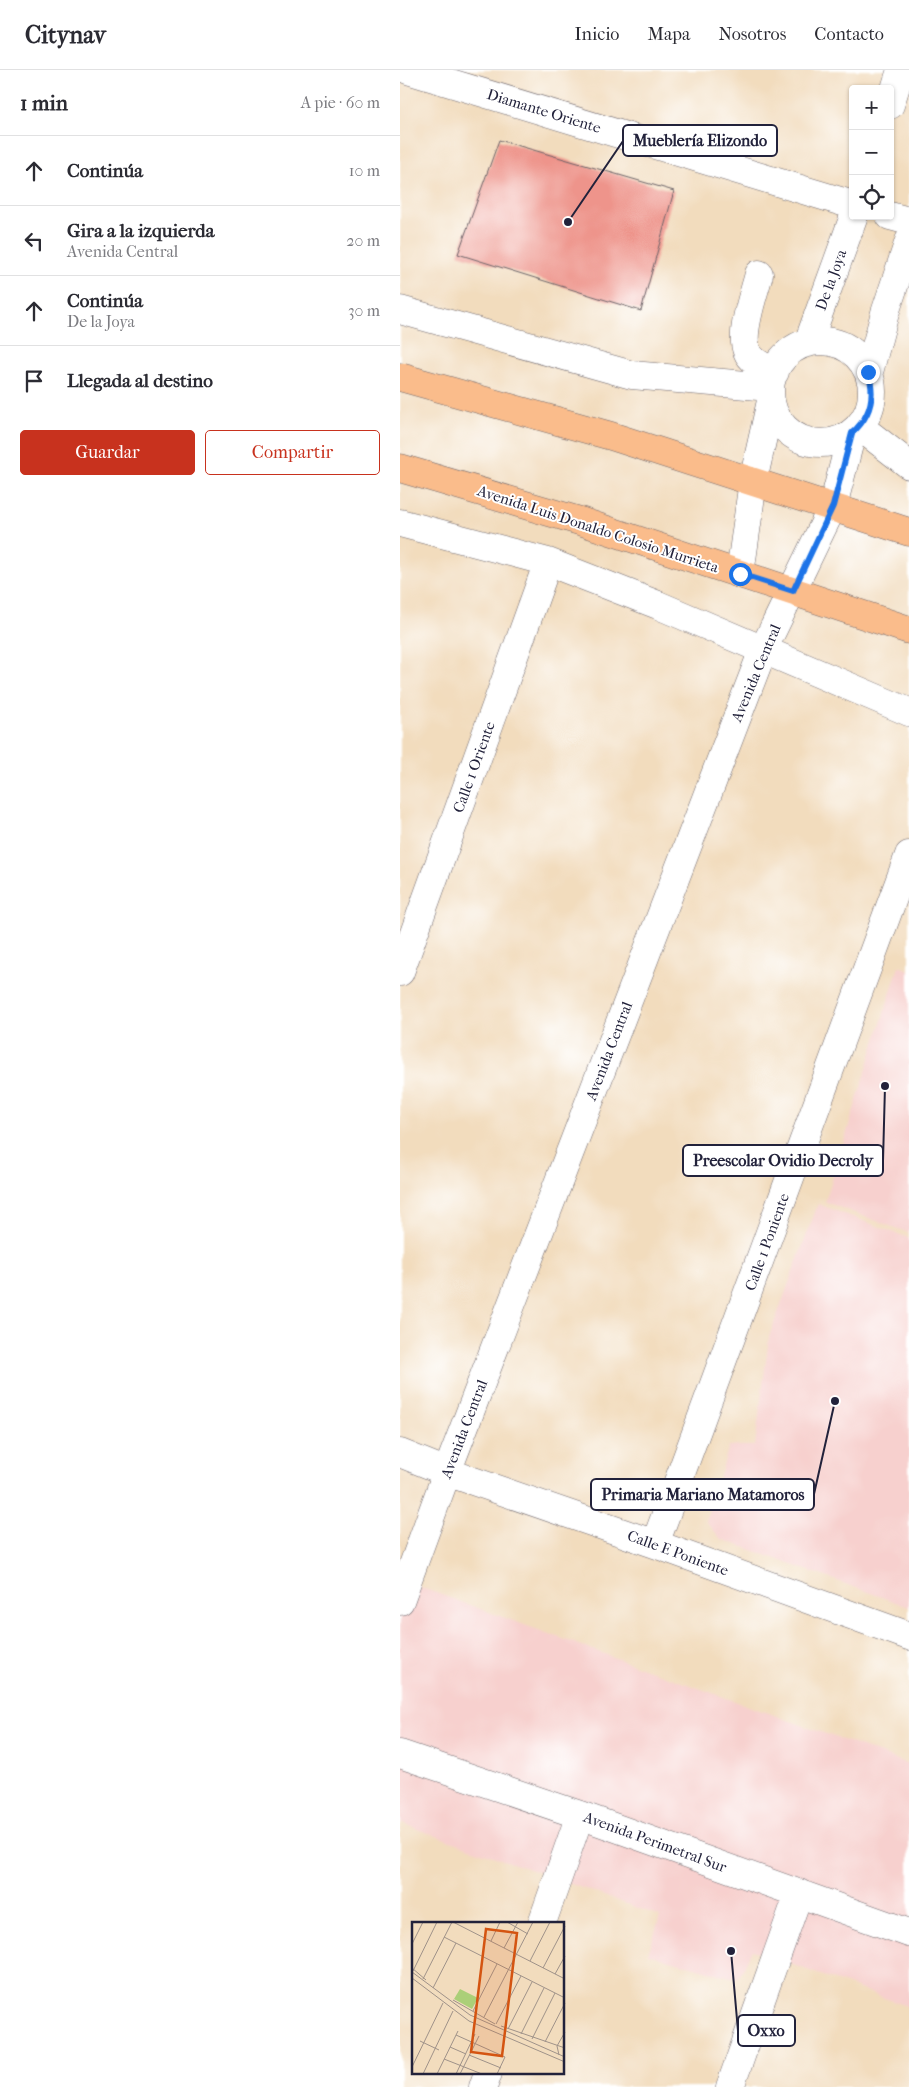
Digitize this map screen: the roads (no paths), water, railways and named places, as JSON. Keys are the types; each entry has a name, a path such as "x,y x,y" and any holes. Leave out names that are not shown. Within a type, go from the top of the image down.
{"main road":[{"path":"400,377 611,436 909,532"},
{"name":"Avenida Luis Donaldo Colosio Murrieta","path":"400,468 583,522 909,630"}],"street":[{"name":"Diamante Oriente","path":"408,70 849,204"},
{"path":"894,93 902,70"},
{"path":"894,217 909,221"},
{"name":"De la Joya","path":"808,343 853,220"},
{"path":"868,372 909,241"},
{"path":"759,274 744,336 747,352 772,386 775,414 783,426 794,434 820,443 835,441 856,430"},
{"path":"400,310 632,375 772,386"},
{"path":"740,574 753,481 772,386 782,359 794,349 808,343 820,341 843,346 854,353 868,372 872,383 871,403 868,414 856,430 833,506"},
{"path":"856,430 909,465"},
{"name":"Avenida Central","path":"400,1602 447,1472 764,650 833,506"},
{"path":"400,523 548,562 658,604 909,712"},
{"name":"Calle 1 Oriente","path":"400,972 548,562"},
{"name":"Calle 1 Poniente","path":"655,1544 909,855"},
{"name":"Calle E Poniente","path":"400,1453 447,1472 655,1544 909,1636"},
{"name":"Avenida Perimetral Sur","path":"400,1754 580,1815 909,1933"},
{"path":"542,1922 580,1815"},
{"path":"730,2087 798,1893"},
{"path":"483,2087 488,2074"}],"place":[{"name":"Mueblería Elizondo","path":"568,222"},
{"name":"Preescolar Ovidio Decroly","path":"885,1086"},
{"name":"Primaria Mariano Matamoros","path":"835,1401"},
{"name":"Oxxo","path":"731,1951"}]}
